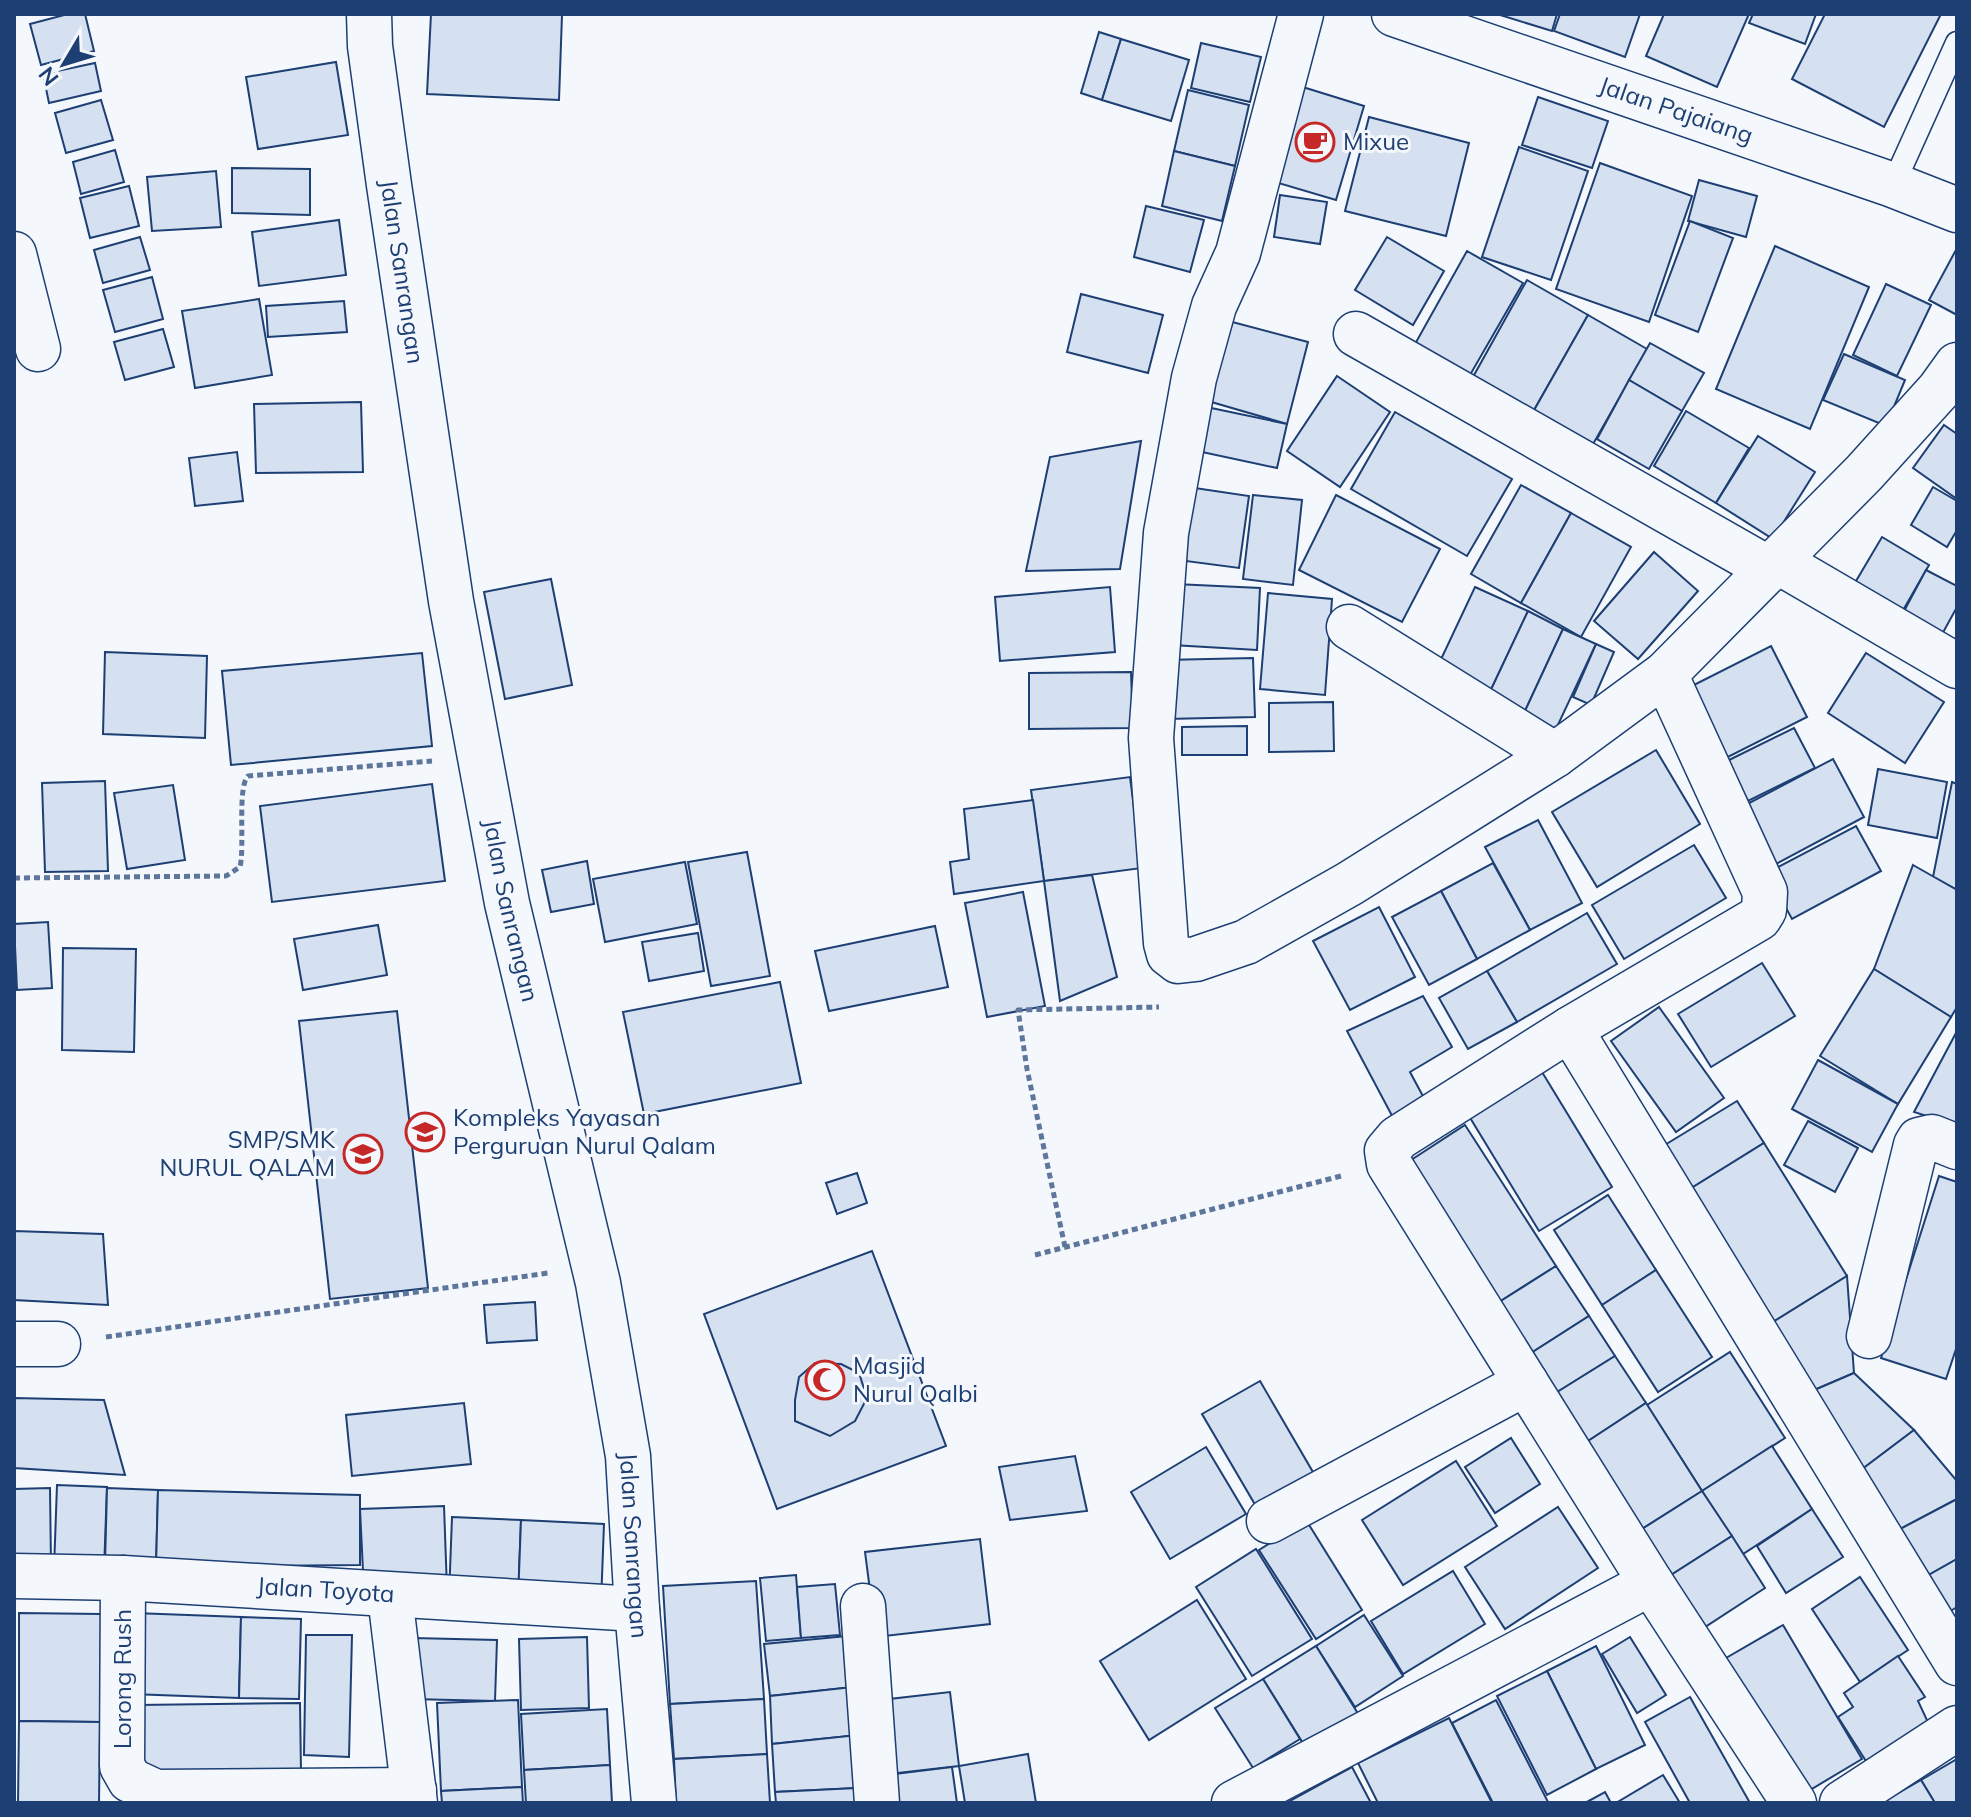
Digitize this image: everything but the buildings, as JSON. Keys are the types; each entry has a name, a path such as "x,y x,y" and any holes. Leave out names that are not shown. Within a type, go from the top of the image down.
{"street":[{"name":"Jalan Sanrangan","path":"369,14 370,46 389,185 449,585 480,758 507,903 593,1266 628,1456 637,1609 654,1803"},
{"path":"1301,14 1238,253 1214,306 1194,378 1166,533 1151,738 1166,943 1169,954 1178,961 1196,959 1246,942 1349,884 1555,755 1665,674 1864,473 1939,390 1957,365"},
{"name":"Jalan Pajaiang","path":"1394,14 1893,185 1957,210"},
{"path":"14,254 38,349"},
{"path":"1356,334 1957,666"},
{"path":"1349,627 1555,755"},
{"path":"1665,674 1765,892 1764,910 1759,918 1570,1029 1398,1138 1387,1151 1389,1164 1651,1583 1794,1803"},
{"path":"1570,1029 1957,1663"},
{"path":"1869,1336 1916,1145 1919,1140 1932,1137 1957,1147"},
{"path":"14,1344 58,1344"},
{"path":"1269,1521 1526,1383"},
{"name":"Jalan Toyota","path":"14,1576 123,1578 637,1609"},
{"name":"Lorong Rush","path":"123,1578 122,1766 130,1780 156,1792 414,1797"},
{"path":"1234,1803 1651,1583"},
{"path":"390,1596 414,1797"},
{"path":"863,1606 877,1803"},
{"path":"1842,1803 1957,1728"}],"lane":[{"path":"1893,185 1957,43"}],"path":[{"path":"14,878 226,876 240,867 244,851 242,786 248,776 480,758"},
{"path":"1065,1247 1027,1069 1018,1010 1165,1007 1169,954"},
{"path":"1035,1255 1389,1164"},
{"path":"58,1344 593,1266"}],"place":[{"name":"Mixue","path":"1315,142"},
{"name":"Kompleks Yayasan Perguruan Nurul Qalam","path":"425,1132"},
{"name":"SMP/SMK NURUL QALAM","path":"363,1154"},
{"name":"Masjid Nurul Qalbi","path":"825,1380"}]}
